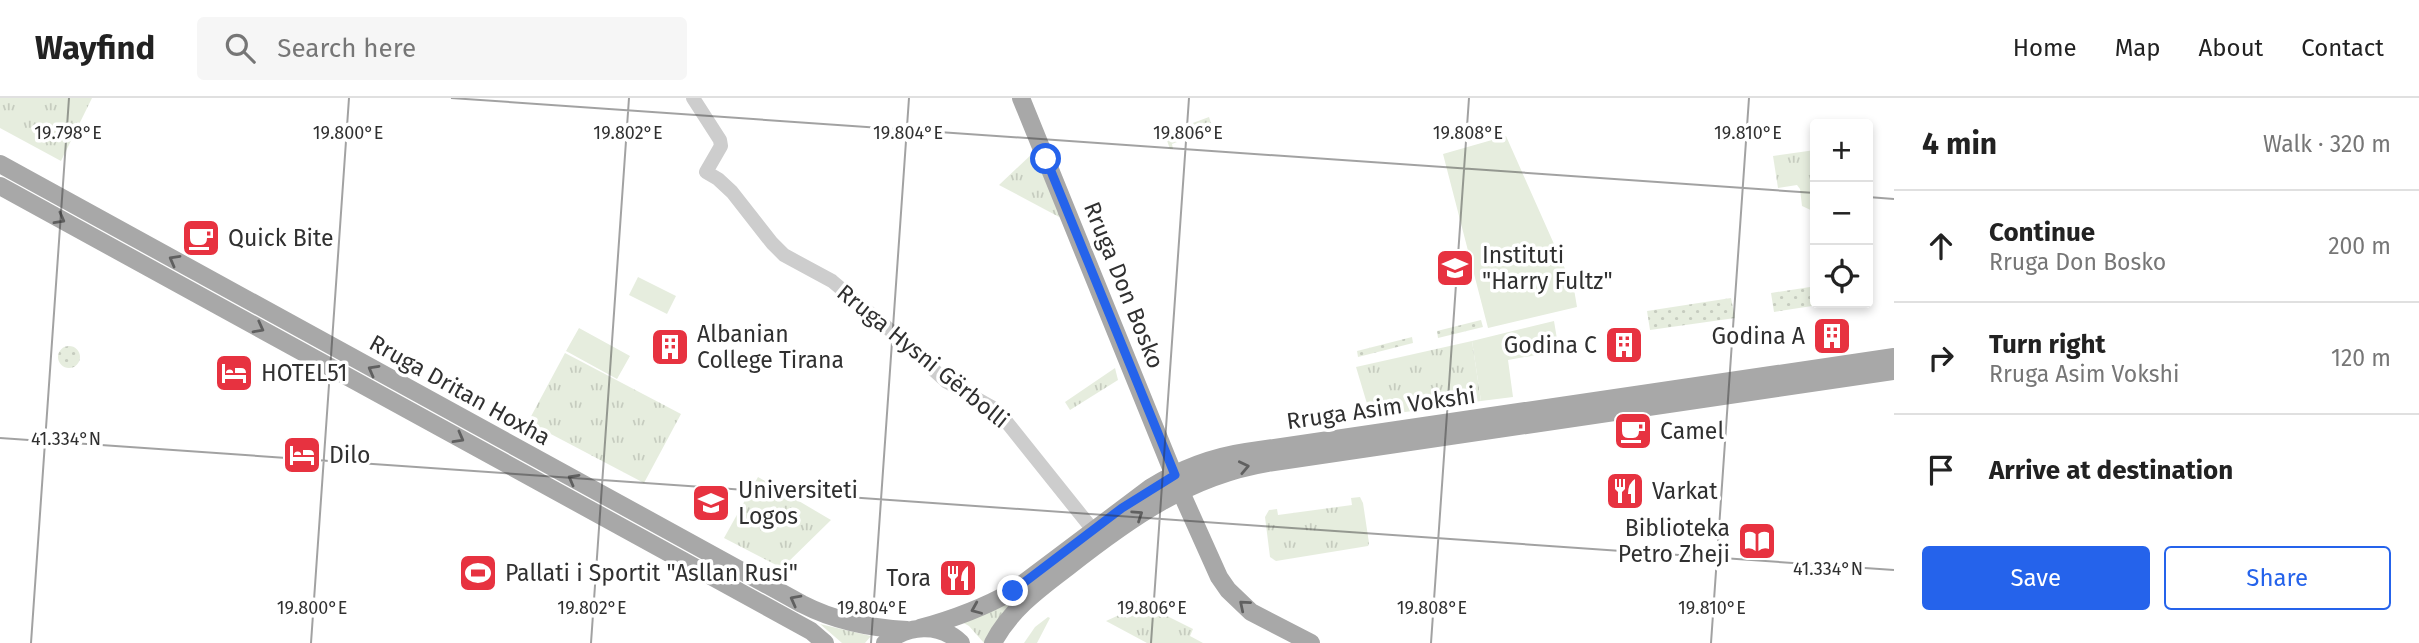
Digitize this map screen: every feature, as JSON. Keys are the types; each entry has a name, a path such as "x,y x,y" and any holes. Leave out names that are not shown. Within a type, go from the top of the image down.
{"main road":[{"name":"Rruga Don Bosko","path":"1021,98 1177,483 1219,577 1228,590 1251,612 1311,643"},
{"name":"Rruga Dritan Hoxha","path":"0,164 802,604 837,620 875,628 913,629"},
{"name":"Rruga Dritan Hoxha","path":"0,186 811,631 825,643"},
{"name":"Rruga Asim Vokshi","path":"993,643 1010,616 1030,596 1206,462 1239,453 1894,357"},
{"name":"Rruga Asim Vokshi","path":"913,629 956,617 1013,591 1140,495 1177,483 1248,466 1894,371"},
{"path":"1163,445 1180,458 1206,462"},
{"path":"885,643 913,629 946,633 961,643"}],"street":[{"name":"Rruga Hysni Gërbolli","path":"693,98 720,140 721,146 706,172 726,185 772,243 785,255 832,281 947,382 997,410 1093,530"}],"green space":[{"path":"0,98 92,98 61,161 0,128"},
{"path":"1209,117 1214,132 1210,129 1172,144 1173,149 1170,149 1166,133"},
{"path":"1506,136 1574,289 1577,307 1488,328 1443,154"},
{"path":"1810,151 1810,210 1802,206 1797,185 1778,188 1773,156"},
{"path":"1034,152 1061,218 999,185"},
{"path":"638,277 676,296 667,314 629,295"},
{"path":"1810,287 1810,306 1774,312 1771,293"},
{"path":"1731,298 1735,318 1650,330 1647,311"},
{"path":"1481,320 1483,327 1438,338 1437,331"},
{"path":"1554,321 1559,351 1508,360 1513,397 1481,401 1472,341"},
{"path":"579,328 630,356 617,379 566,351"},
{"path":"1412,337 1413,343 1358,357 1357,351"},
{"path":"1472,341 1481,401 1371,417 1356,367"},
{"path":"69,346 79,353 80,357 73,367 69,368 59,361 58,357 65,347"},
{"path":"565,353 681,414 644,483 528,422"},
{"path":"1115,368 1118,380 1070,410 1065,402"},
{"path":"758,477 831,520 782,568 724,538"},
{"path":"1360,497 1368,546 1276,561 1270,557 1265,517 1269,510 1277,509 1278,515 1352,505 1351,498"},
{"path":"1364,518 1366,531 1346,534 1344,522"},
{"path":"1026,592 984,643 969,626 960,621"},
{"path":"1135,600 1193,629 1190,636 1203,643 1147,643 1106,621 1130,610"},
{"path":"1050,618 1037,643 1024,643 1035,627"},
{"path":"820,624 871,636 865,643 842,643"}],"place":[{"name":"Quick Bite","path":"201,238"},
{"name":"Instituti \"Harry Fultz\"","path":"1455,268"},
{"name":"Godina A","path":"1832,336"},
{"name":"Godina C","path":"1624,345"},
{"name":"Albanian College Tirana","path":"670,347"},
{"name":"HOTEL51","path":"234,373"},
{"name":"Camel","path":"1633,431"},
{"name":"Dilo","path":"302,455"},
{"name":"Varkat","path":"1625,491"},
{"name":"Universiteti Logos","path":"711,503"},
{"name":"Biblioteka Petro Zheji","path":"1757,541"},
{"name":"Pallati i Sportit \"Asllan Rusi\"","path":"478,573"},
{"name":"Tora","path":"958,578"}],"route":[{"path":"1013,591 1122,508 1150,488 1175,475 1046,159"}]}
